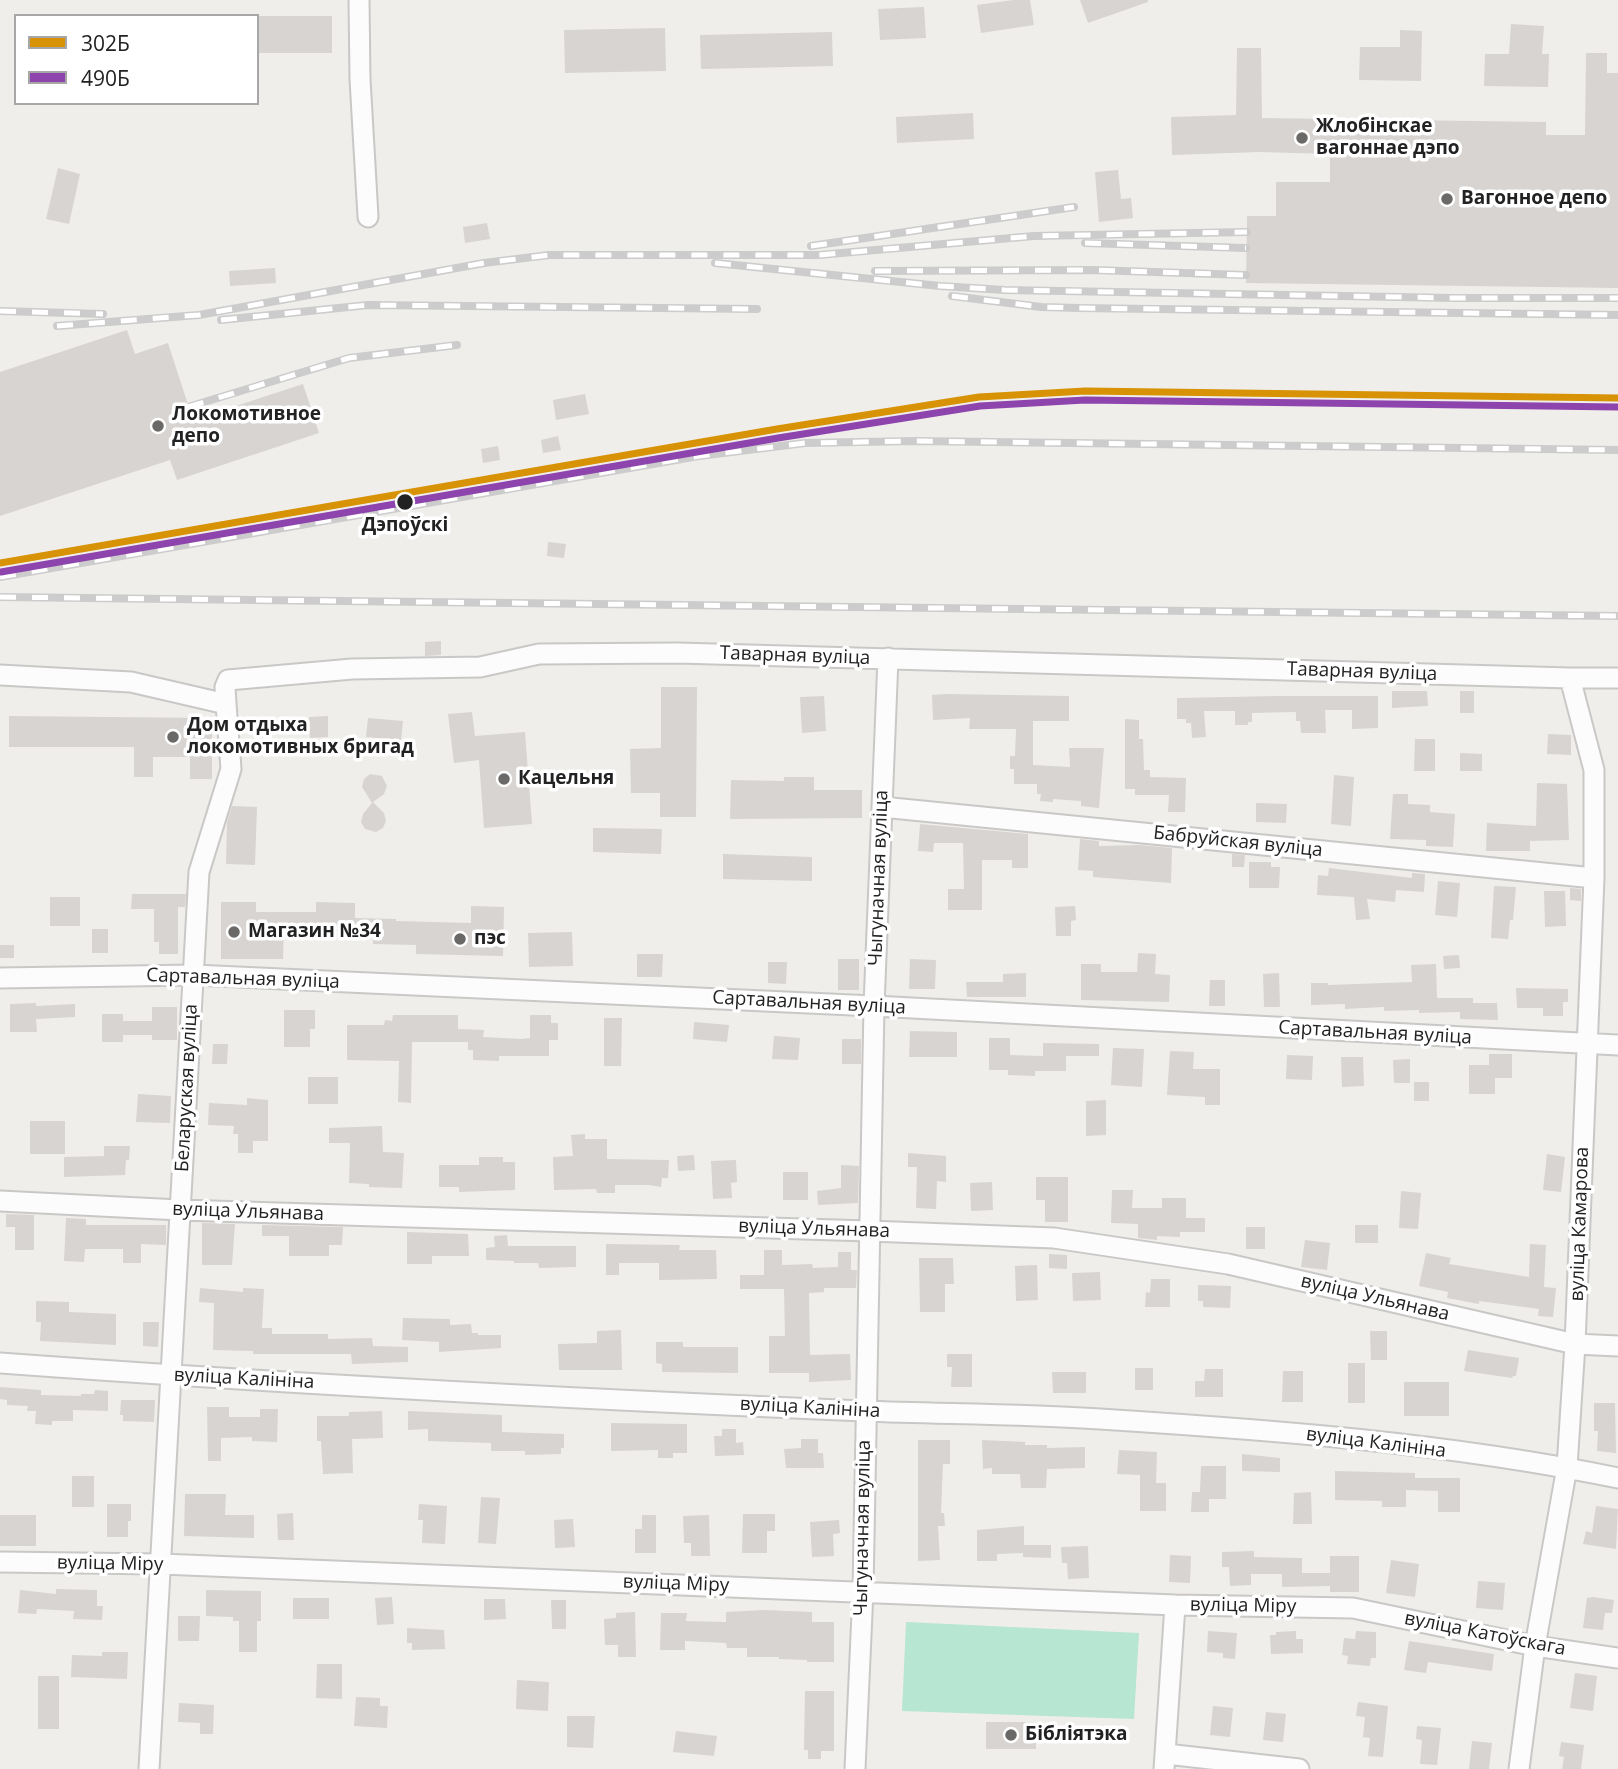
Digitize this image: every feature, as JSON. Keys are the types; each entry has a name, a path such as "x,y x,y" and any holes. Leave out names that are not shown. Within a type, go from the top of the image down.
{"street":[{"path":"359,0 360,79 368,217"},
{"name":"Таварная вуліца","path":"226,704 225,687 228,680 352,669 480,667 539,654 678,653 1618,678"},
{"name":"Чыгуначная вуліца","path":"855,1769 863,1591 874,1006 888,658"},
{"path":"0,675 131,682 226,704"},
{"name":"вуліца Камарова","path":"1519,1769 1535,1646 1567,1467 1575,1344 1594,878 1594,770 1570,678"},
{"name":"Беларуская вуліца","path":"149,1769 199,872 231,769 226,704"},
{"name":"Бабруйская вуліца","path":"882,807 1594,878"},
{"name":"Сартавальная вуліца","path":"0,978 194,975 874,1006 1618,1045"},
{"name":"вуліца Ульянава","path":"0,1201 180,1210 1054,1238 1228,1264 1575,1344 1618,1346"},
{"name":"вуліца Калініна","path":"0,1363 170,1376 865,1411 1099,1419 1343,1436 1567,1467 1618,1478"},
{"name":"вуліца Міру","path":"0,1562 162,1564 1175,1605 1353,1608"},
{"path":"1175,1605 1165,1762 1299,1769"},
{"name":"вуліца Катоўскага","path":"1353,1608 1535,1646 1618,1658"}],"green space":[{"path":"906,1622 1139,1633 1134,1719 902,1711"}],"building":[{"path":"1030,0 1034,25 981,33 977,5"},
{"path":"1080,0 1148,0 1148,2 1088,23"},
{"path":"924,7 926,38 880,40 878,9"},
{"path":"259,16 332,16 332,53 259,53"},
{"path":"1511,24 1544,26 1542,54 1549,54 1548,87 1484,86 1485,54 1509,54"},
{"path":"665,28 666,71 565,73 564,30"},
{"path":"1400,30 1422,31 1421,81 1359,80 1360,47 1400,47"},
{"path":"832,32 833,66 701,69 700,35"},
{"name":"Вагонное депо","path":"1237,48 1261,48 1262,118 1546,122 1546,135 1585,135 1586,53 1607,53 1607,73 1618,73 1618,288 1246,283 1247,216 1276,216 1276,182 1330,182 1330,154 1259,152 1172,155 1171,117 1236,115"},
{"path":"973,113 974,139 897,143 896,117"},
{"path":"58,168 80,174 69,224 46,219"},
{"path":"1118,170 1121,199 1131,198 1133,218 1099,222 1095,172"},
{"path":"487,223 490,239 465,243 463,227"},
{"path":"275,268 276,283 230,286 229,271"},
{"name":"Локомотивное депо","path":"127,330 135,354 168,343 193,420 303,384 319,433 177,480 170,460 0,516 0,372"},
{"path":"585,394 589,414 556,420 553,400"},
{"path":"558,436 561,450 543,453 541,440"},
{"path":"498,446 500,460 483,463 481,449"},
{"path":"548,542 566,544 564,558 547,556"},
{"path":"441,641 441,655 425,656 425,642"},
{"path":"661,687 697,687 696,817 660,817 660,793 631,793 630,749 661,748"},
{"path":"1392,691 1427,691 1428,706 1392,708"},
{"path":"1460,691 1474,691 1474,713 1460,713"},
{"path":"932,695 1069,696 1069,721 1033,721 1033,765 1070,767 1069,748 1104,748 1099,808 1081,806 1081,801 1040,801 1041,794 1037,794 1037,784 1014,784 1014,769 1010,769 1010,756 1015,756 1016,729 969,729 970,718 933,720"},
{"path":"824,696 826,731 802,733 800,697"},
{"path":"1378,696 1378,728 1352,729 1352,710 1325,710 1326,733 1301,733 1296,712 1252,713 1252,722 1248,722 1248,725 1235,725 1235,711 1204,711 1206,737 1192,738 1191,723 1186,723 1186,719 1177,719 1177,698"},
{"name":"Кацельня","path":"472,712 475,736 525,732 532,824 484,828 479,760 454,763 448,714"},
{"path":"9,716 212,718 212,779 190,779 190,757 153,757 153,777 134,777 134,747 9,747"},
{"path":"328,716 328,737 310,738 309,717"},
{"path":"368,718 403,721 401,740 366,737"},
{"path":"1125,719 1139,720 1144,770 1150,770 1150,777 1186,778 1185,812 1168,812 1169,795 1135,795 1135,789 1125,789"},
{"path":"1548,734 1571,735 1571,755 1547,754"},
{"path":"1415,739 1435,739 1435,771 1414,771"},
{"path":"1460,753 1482,754 1482,771 1460,771"},
{"path":"370,774 382,776 387,786 384,794 373,802 384,813 386,821 383,828 376,832 365,829 361,822 363,814 372,803 362,787 364,779"},
{"path":"1334,775 1354,777 1351,826 1331,824"},
{"path":"784,777 814,777 814,790 862,790 862,818 730,819 731,780 784,781"},
{"path":"1537,783 1567,784 1569,840 1530,841 1530,851 1486,851 1487,823 1536,826"},
{"path":"1393,794 1408,794 1408,804 1430,805 1430,812 1455,814 1453,847 1426,846 1426,840 1390,839"},
{"path":"1256,803 1287,804 1286,823 1256,822"},
{"path":"232,806 257,807 255,865 226,864 227,822"},
{"path":"920,824 1028,834 1028,868 1012,868 1012,860 982,860 982,910 948,910 948,889 964,889 963,843 934,843 933,852 918,851"},
{"path":"593,828 662,829 661,854 593,852"},
{"path":"1080,839 1099,841 1099,846 1172,848 1171,883 1093,877 1093,871 1078,870"},
{"path":"723,854 812,857 812,881 723,879"},
{"path":"1232,854 1245,855 1244,867 1232,867"},
{"path":"1249,862 1271,862 1271,867 1280,867 1279,888 1249,888"},
{"path":"1329,868 1412,878 1412,873 1425,874 1424,892 1396,890 1395,902 1367,899 1370,919 1356,920 1354,897 1317,895 1318,875 1328,876"},
{"path":"1438,881 1460,883 1457,917 1435,915"},
{"path":"1494,886 1516,887 1508,939 1491,938"},
{"path":"1570,888 1581,889 1581,901 1570,900"},
{"path":"1544,891 1565,891 1566,926 1545,927"},
{"path":"132,894 186,894 185,907 178,907 178,954 159,954 159,942 154,942 154,909 131,909"},
{"path":"50,897 80,897 80,926 50,926"},
{"path":"221,902 256,902 256,912 316,912 316,902 355,903 355,918 471,923 471,906 504,907 503,956 416,954 416,945 373,944 373,931 345,931 345,937 330,937 330,926 296,926 284,927 283,959 221,959"},
{"path":"1075,906 1076,920 1071,921 1071,936 1056,936 1055,907"},
{"path":"92,929 108,929 108,953 92,953"},
{"path":"572,932 573,966 529,967 528,933"},
{"path":"0,945 14,945 14,958 0,958"},
{"path":"1138,953 1156,954 1155,974 1170,975 1169,1002 1081,1000 1081,964 1101,964 1101,972 1137,972"},
{"path":"637,954 663,954 662,977 637,977"},
{"path":"1459,955 1460,968 1444,969 1443,956"},
{"path":"838,959 859,959 859,990 838,990"},
{"path":"910,959 936,960 935,989 909,989"},
{"path":"768,962 787,962 786,984 768,983"},
{"path":"1436,964 1437,998 1473,998 1473,1003 1497,1003 1498,1020 1460,1019 1460,1012 1419,1013 1419,1010 1384,1011 1384,1007 1345,1009 1345,1004 1311,1005 1311,983 1328,985 1412,982 1411,965"},
{"path":"1026,973 1026,997 967,997 966,982 1003,982 1003,974"},
{"path":"1279,973 1280,1007 1264,1007 1263,974"},
{"path":"1210,980 1225,980 1225,1006 1209,1006"},
{"path":"1516,988 1568,989 1568,1002 1563,1002 1563,1016 1543,1016 1543,1008 1517,1008"},
{"path":"36,1003 36,1006 75,1004 75,1017 36,1019 37,1032 10,1032 10,1004"},
{"path":"152,1007 177,1007 177,1040 152,1040 152,1035 123,1035 123,1042 102,1042 102,1014 123,1014 123,1021 152,1021"},
{"path":"284,1010 315,1010 315,1029 310,1029 310,1047 284,1047"},
{"path":"393,1015 458,1015 458,1029 484,1030 483,1037 522,1039 530,1038 530,1015 551,1015 551,1023 558,1023 558,1040 549,1040 549,1056 499,1056 499,1061 473,1060 473,1050 468,1050 468,1042 412,1042 411,1103 398,1102 399,1061 347,1060 347,1025 384,1025 385,1020 392,1021"},
{"path":"604,1018 622,1018 621,1066 604,1066"},
{"path":"694,1022 729,1025 727,1042 693,1039"},
{"path":"910,1031 957,1032 957,1057 909,1057"},
{"path":"774,1036 800,1038 798,1060 772,1059"},
{"path":"989,1038 1010,1038 1010,1055 1043,1056 1043,1043 1099,1044 1099,1056 1066,1056 1066,1071 1035,1071 1035,1076 1008,1075 1008,1070 989,1070"},
{"path":"842,1039 861,1039 861,1064 842,1064"},
{"path":"213,1044 228,1044 227,1064 212,1064"},
{"path":"1113,1048 1144,1049 1142,1087 1111,1085"},
{"path":"1170,1051 1194,1052 1193,1069 1220,1069 1220,1105 1205,1105 1205,1097 1167,1095"},
{"path":"1489,1054 1512,1054 1512,1078 1495,1078 1495,1094 1469,1094 1469,1065 1489,1065"},
{"path":"1287,1055 1313,1056 1312,1080 1286,1079"},
{"path":"1341,1057 1363,1057 1364,1086 1342,1087"},
{"path":"1410,1059 1410,1083 1394,1083 1393,1060"},
{"path":"308,1077 338,1077 338,1104 308,1104"},
{"path":"1414,1082 1429,1082 1429,1101 1414,1101"},
{"path":"138,1094 171,1096 170,1123 136,1122"},
{"path":"247,1098 268,1100 268,1141 253,1141 253,1153 238,1153 238,1134 233,1134 234,1126 208,1125 209,1103 247,1105"},
{"path":"1106,1100 1106,1135 1086,1136 1086,1101"},
{"path":"30,1121 65,1121 65,1154 30,1154"},
{"path":"382,1126 383,1152 404,1153 402,1188 369,1187 369,1184 349,1183 350,1143 329,1143 329,1128"},
{"path":"585,1134 585,1139 607,1139 607,1159 669,1160 668,1178 662,1178 661,1187 615,1185 615,1193 597,1193 596,1189 554,1190 553,1157 573,1156 571,1135"},
{"path":"104,1146 130,1146 125,1175 64,1177 64,1157 104,1156"},
{"path":"908,1153 946,1156 946,1182 937,1181 936,1209 916,1208 917,1167 908,1167"},
{"path":"1547,1154 1565,1157 1561,1192 1543,1190"},
{"path":"694,1155 695,1170 678,1171 677,1156"},
{"path":"479,1157 503,1157 503,1162 515,1162 515,1190 459,1192 459,1187 439,1187 439,1165 479,1165"},
{"path":"736,1160 737,1182 731,1183 732,1198 713,1199 711,1161"},
{"path":"841,1165 859,1166 858,1203 818,1205 817,1191 841,1188"},
{"path":"783,1172 808,1172 808,1200 783,1200"},
{"path":"1036,1177 1068,1177 1068,1222 1045,1222 1045,1200 1036,1200"},
{"path":"992,1182 993,1210 971,1211 970,1183"},
{"path":"1112,1190 1133,1190 1132,1208 1162,1208 1162,1198 1186,1198 1186,1218 1205,1218 1205,1232 1180,1232 1180,1237 1157,1236 1157,1240 1138,1238 1138,1224 1111,1223"},
{"path":"1401,1191 1421,1193 1418,1229 1399,1228"},
{"path":"6,1214 34,1215 34,1250 15,1250 15,1227 6,1227"},
{"path":"66,1218 86,1219 86,1225 166,1225 166,1245 141,1244 141,1263 123,1263 123,1249 85,1249 84,1262 64,1261"},
{"path":"202,1223 235,1224 232,1265 202,1265"},
{"path":"262,1225 343,1227 342,1245 329,1245 329,1256 289,1256 289,1236 262,1236"},
{"path":"1355,1225 1378,1225 1378,1243 1355,1243"},
{"path":"1246,1227 1265,1227 1265,1249 1246,1249"},
{"path":"407,1232 468,1234 469,1256 432,1256 432,1264 407,1264"},
{"path":"507,1235 508,1246 576,1246 576,1267 539,1268 538,1263 486,1260 486,1248 495,1247 494,1236"},
{"path":"1305,1240 1330,1243 1327,1270 1301,1267"},
{"path":"606,1244 680,1245 679,1250 716,1250 717,1279 659,1280 659,1263 619,1263 619,1275 606,1275"},
{"path":"1530,1244 1546,1245 1544,1287 1556,1288 1553,1317 1538,1316 1539,1309 1479,1301 1479,1304 1447,1298 1448,1292 1419,1286 1426,1253 1451,1258 1449,1264 1529,1277"},
{"path":"764,1250 782,1250 782,1265 812,1264 813,1268 838,1267 838,1252 851,1252 851,1270 857,1270 856,1288 824,1288 824,1292 809,1293 810,1355 850,1354 851,1380 809,1382 809,1373 769,1373 769,1336 785,1336 784,1289 740,1289 740,1275 764,1275"},
{"path":"1049,1254 1067,1255 1067,1269 1049,1268"},
{"path":"919,1258 953,1258 954,1284 945,1284 945,1312 920,1312"},
{"path":"1037,1265 1038,1300 1016,1301 1015,1266"},
{"path":"1100,1272 1101,1300 1073,1301 1072,1273"},
{"path":"1151,1279 1170,1279 1170,1307 1145,1307 1146,1292 1150,1293"},
{"path":"1198,1285 1231,1286 1230,1308 1203,1307 1203,1301 1198,1301"},
{"path":"200,1288 243,1292 243,1288 264,1289 262,1328 272,1328 272,1334 328,1334 328,1339 372,1338 373,1346 408,1347 408,1362 352,1364 351,1354 253,1354 253,1351 213,1350 214,1303 199,1302"},
{"path":"36,1301 69,1302 69,1312 116,1314 116,1345 40,1341 41,1322 36,1322"},
{"path":"403,1318 450,1319 450,1325 471,1324 472,1333 501,1335 501,1348 439,1352 439,1342 402,1340"},
{"path":"143,1322 159,1322 158,1347 143,1346"},
{"path":"621,1330 622,1370 559,1370 558,1344 597,1343 597,1331"},
{"path":"1370,1331 1387,1331 1387,1360 1371,1360"},
{"path":"656,1342 683,1342 683,1347 738,1347 738,1373 662,1372 662,1364 656,1363"},
{"path":"1468,1350 1519,1358 1516,1376 1512,1378 1464,1371"},
{"path":"947,1354 972,1354 972,1387 951,1387 952,1367 947,1367"},
{"path":"1348,1363 1365,1363 1365,1403 1348,1403"},
{"path":"1135,1368 1153,1368 1153,1390 1135,1390"},
{"path":"1205,1369 1223,1369 1223,1397 1195,1397 1195,1381 1204,1381"},
{"path":"1283,1371 1303,1371 1303,1402 1282,1402"},
{"path":"1052,1372 1086,1372 1086,1393 1053,1393"},
{"path":"1404,1382 1449,1382 1449,1416 1404,1416"},
{"path":"0,1387 41,1390 41,1395 81,1396 94,1394 95,1390 108,1391 108,1411 73,1410 73,1421 52,1421 52,1425 35,1424 36,1411 27,1411 28,1406 7,1405 7,1400 0,1399"},
{"path":"121,1400 155,1400 154,1422 123,1421 123,1415 120,1415"},
{"path":"1594,1403 1615,1403 1616,1453 1597,1451 1598,1431 1594,1431"},
{"path":"207,1407 229,1407 229,1417 260,1417 260,1409 278,1409 277,1442 252,1441 252,1437 221,1438 221,1461 208,1461"},
{"path":"382,1411 383,1438 352,1439 353,1473 323,1474 321,1441 317,1441 317,1416 349,1416 349,1412"},
{"path":"408,1411 502,1415 502,1432 564,1434 564,1448 561,1448 561,1454 525,1455 525,1451 491,1451 491,1443 428,1441 428,1429 408,1430"},
{"path":"611,1423 687,1424 687,1453 673,1453 673,1458 658,1458 658,1450 611,1451"},
{"path":"722,1429 736,1429 736,1443 743,1442 744,1455 715,1456 714,1436 722,1436"},
{"path":"801,1439 818,1439 818,1453 823,1453 824,1468 786,1468 784,1449 801,1448"},
{"path":"918,1440 950,1440 950,1464 943,1464 941,1513 944,1513 945,1526 938,1526 940,1560 918,1561"},
{"path":"982,1440 1025,1442 1025,1445 1047,1445 1047,1448 1085,1447 1085,1468 1047,1469 1046,1488 1021,1488 1020,1474 992,1474 992,1468 983,1469"},
{"path":"1119,1450 1157,1452 1156,1483 1166,1483 1166,1511 1140,1511 1140,1475 1117,1474"},
{"path":"1242,1454 1280,1458 1280,1472 1242,1471"},
{"path":"1201,1466 1226,1466 1226,1499 1209,1499 1209,1512 1191,1512 1192,1492 1200,1492"},
{"path":"1335,1471 1415,1473 1415,1478 1460,1478 1460,1512 1438,1512 1438,1491 1406,1490 1406,1507 1382,1507 1382,1501 1335,1500"},
{"path":"72,1476 94,1476 94,1507 72,1507"},
{"path":"1311,1492 1312,1524 1293,1524 1294,1493"},
{"path":"185,1494 226,1494 225,1515 254,1515 254,1538 184,1536"},
{"path":"481,1497 500,1498 496,1544 478,1543"},
{"path":"107,1504 131,1504 128,1537 107,1537"},
{"path":"419,1504 447,1506 445,1544 422,1543 423,1520 418,1520"},
{"path":"1596,1506 1618,1509 1616,1549 1583,1544 1586,1531 1592,1533"},
{"path":"293,1513 294,1540 278,1540 277,1514"},
{"path":"743,1514 775,1514 775,1531 767,1531 767,1553 742,1553"},
{"path":"0,1515 36,1515 36,1546 0,1546"},
{"path":"642,1515 656,1515 656,1553 635,1553 635,1529 642,1529"},
{"path":"709,1515 710,1556 691,1556 691,1543 684,1543 683,1516"},
{"path":"573,1519 575,1547 555,1548 554,1520"},
{"path":"839,1520 840,1533 833,1534 834,1556 812,1557 810,1522"},
{"path":"1024,1526 1024,1545 1051,1545 1051,1558 1023,1557 1023,1553 997,1554 997,1561 977,1561 977,1530"},
{"path":"1088,1546 1089,1578 1068,1579 1067,1563 1062,1563 1061,1547"},
{"path":"1254,1551 1254,1557 1302,1558 1302,1573 1330,1573 1330,1556 1359,1556 1359,1592 1330,1592 1330,1586 1282,1587 1282,1574 1251,1574 1251,1585 1230,1586 1229,1567 1222,1567 1222,1552"},
{"path":"1170,1555 1191,1556 1190,1583 1169,1582"},
{"path":"1391,1560 1419,1564 1415,1597 1386,1593"},
{"path":"1478,1581 1505,1583 1503,1610 1476,1608"},
{"path":"56,1589 97,1590 97,1606 103,1606 102,1620 73,1619 74,1611 37,1609 36,1614 18,1613 20,1590 56,1594"},
{"path":"206,1590 261,1591 257,1652 239,1652 239,1621 233,1621 233,1617 206,1616"},
{"path":"392,1597 394,1624 377,1625 375,1598"},
{"path":"293,1598 329,1598 329,1619 293,1619"},
{"path":"1587,1598 1614,1600 1612,1613 1605,1613 1603,1630 1583,1628"},
{"path":"484,1599 505,1599 506,1619 484,1620"},
{"path":"551,1600 566,1600 566,1629 552,1629"},
{"path":"635,1612 636,1657 618,1657 618,1645 605,1645 604,1619 616,1618 616,1613"},
{"path":"726,1612 812,1612 812,1622 834,1622 834,1662 747,1657 747,1648 727,1648 726,1643 685,1641 685,1650 660,1650 661,1613 687,1613 686,1621 726,1622"},
{"path":"178,1616 200,1616 199,1641 178,1641"},
{"path":"407,1628 444,1630 445,1649 412,1650 412,1643 407,1643"},
{"path":"1208,1631 1237,1633 1235,1659 1223,1658 1223,1653 1207,1652"},
{"path":"1296,1631 1296,1639 1303,1639 1303,1653 1271,1654 1270,1635"},
{"path":"1356,1631 1376,1632 1376,1658 1371,1658 1370,1666 1347,1664 1348,1656 1342,1655 1344,1638 1355,1639"},
{"path":"1409,1641 1494,1654 1492,1671 1428,1662 1426,1673 1404,1670"},
{"path":"102,1652 128,1652 127,1679 71,1677 72,1655 102,1656"},
{"path":"317,1664 342,1664 342,1699 316,1698"},
{"path":"1575,1673 1597,1676 1593,1711 1570,1708"},
{"path":"38,1676 59,1676 59,1729 38,1729"},
{"path":"517,1680 549,1682 548,1711 516,1709"},
{"path":"805,1691 834,1691 834,1751 821,1751 821,1759 808,1759 808,1750 804,1750"},
{"path":"356,1697 380,1698 380,1706 388,1706 387,1728 354,1726"},
{"path":"1358,1702 1388,1706 1383,1757 1368,1756 1370,1738 1363,1737 1365,1717 1356,1716"},
{"path":"179,1703 214,1705 213,1734 200,1734 200,1723 178,1722"},
{"path":"1213,1706 1233,1708 1230,1737 1210,1735"},
{"path":"1266,1712 1286,1714 1283,1742 1263,1740"},
{"path":"567,1716 595,1716 593,1748 567,1747"},
{"name":"Бібліятэка","path":"986,1722 1036,1722 1036,1749 986,1749"},
{"path":"1417,1726 1441,1728 1437,1765 1420,1764 1422,1740 1416,1739"},
{"path":"676,1731 717,1736 714,1756 673,1752"},
{"path":"1472,1741 1492,1743 1489,1769 1469,1769"},
{"path":"1561,1742 1584,1745 1581,1769 1562,1769 1564,1757 1559,1756"}],"railway":[{"path":"811,246 1074,207"},
{"path":"57,326 199,315 484,263 549,255 819,255 1034,236 1247,232"},
{"path":"1085,243 1246,248"},
{"path":"715,263 1005,290 1454,298 1618,298"},
{"path":"875,271 1093,270 1246,275"},
{"path":"952,296 1041,307 1618,315"},
{"path":"221,320 368,305 757,309"},
{"path":"0,311 103,314"},
{"path":"188,407 349,358 457,345"},
{"path":"0,577 699,456 805,443 915,441 1618,450"},
{"path":"0,597 1618,616"}],"transit line":[{"name":"302Б","path":"0,563 777,429 979,397 1085,391 1618,398"},
{"name":"490Б","path":"1,572 778,438 980,406 1085,400 1618,407"}],"place":[{"name":"Жлобінскае вагоннае дэпо","path":"1302,138"},
{"name":"Вагонное депо","path":"1447,199"},
{"name":"Локомотивное депо","path":"158,426"},
{"name":"Дэпоўскі","path":"405,502"},
{"name":"Дом отдыха локомотивных бригад","path":"173,737"},
{"name":"Кацельня","path":"504,779"},
{"name":"Магазин №34","path":"234,932"},
{"name":"пэс","path":"460,939"},
{"name":"Бібліятэка","path":"1011,1735"}]}
